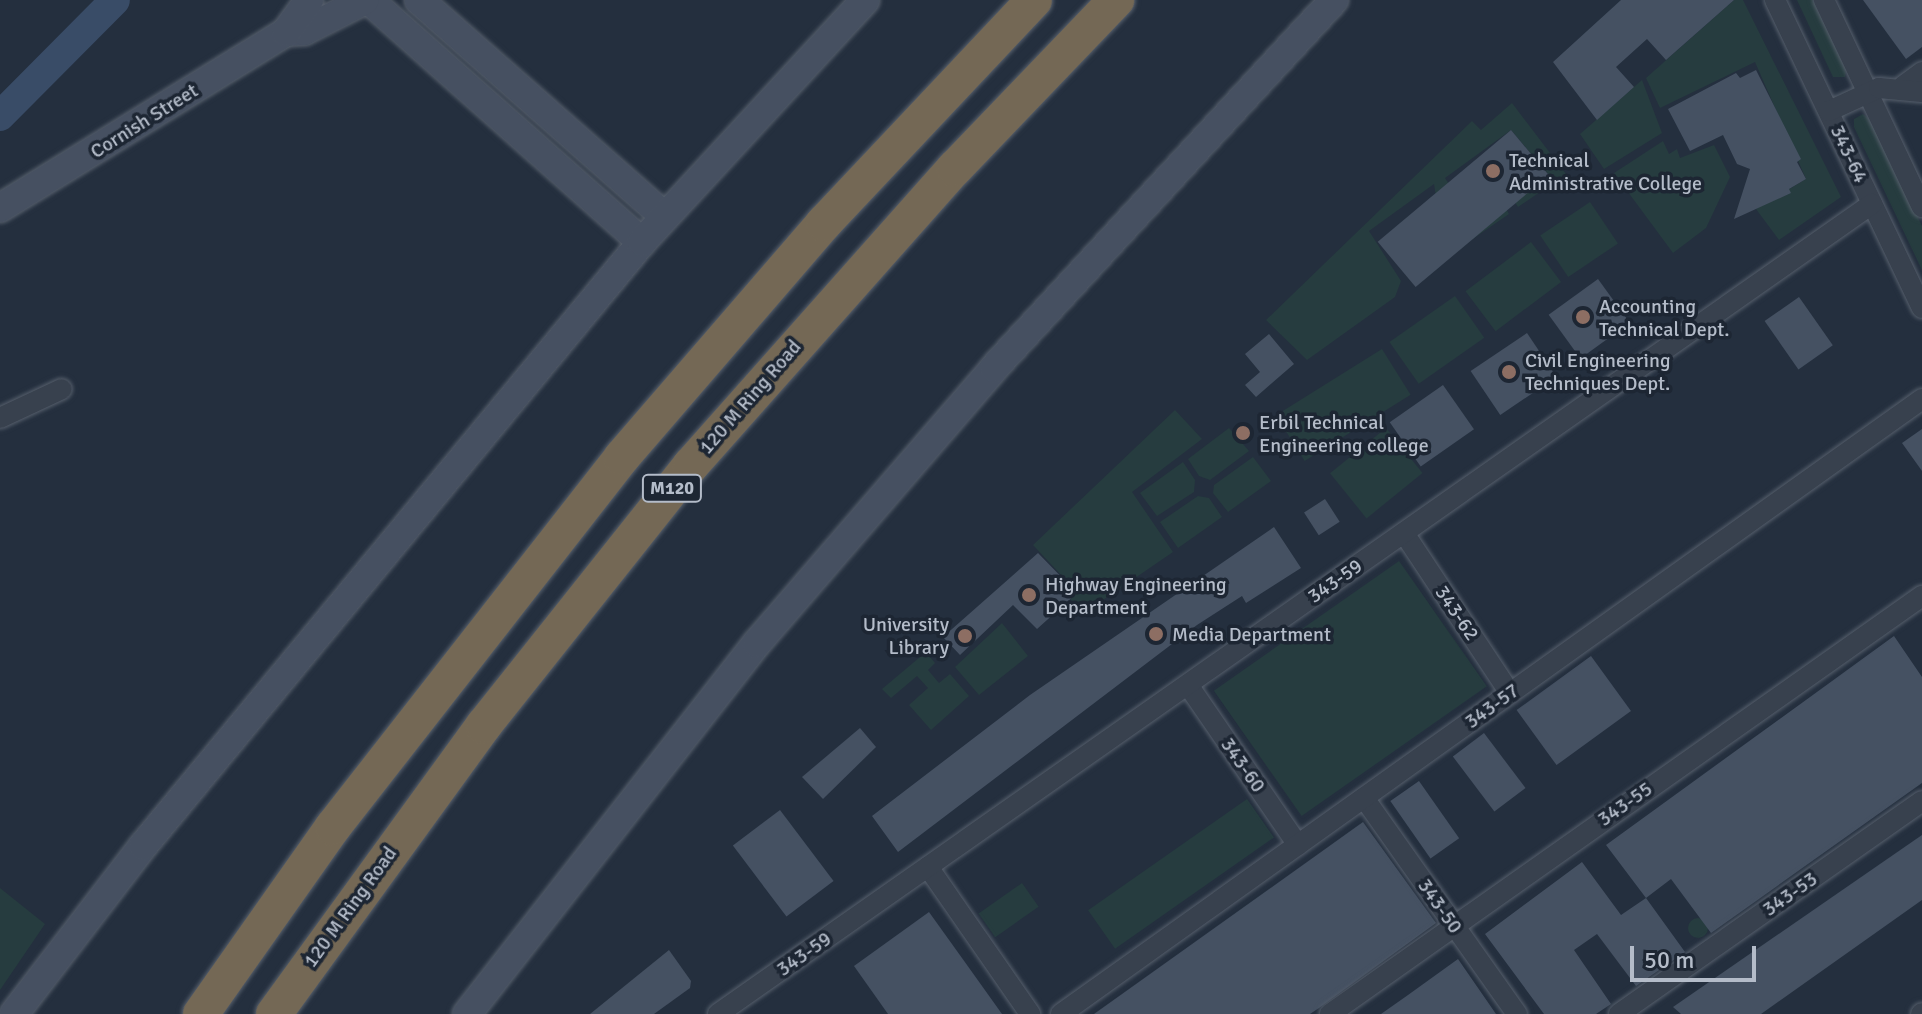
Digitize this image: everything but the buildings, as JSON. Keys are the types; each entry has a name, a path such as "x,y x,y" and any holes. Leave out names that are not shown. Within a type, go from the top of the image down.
{"highway":[{"name":"M120","path":"201,1014 342,815 622,457 824,223 1034,0"},
{"name":"120 M Ring Road","path":"274,1014 484,725 691,465 944,180 1116,0"}],"street":[{"name":"Cornish Street","path":"0,208 286,32 309,0"},
{"name":"Cornish Street","path":"286,32 304,31 367,0"},
{"path":"367,0 642,242"},
{"path":"419,0 664,216"},
{"path":"14,1014 143,846 642,242 865,0"},
{"path":"467,1014 767,631 994,368 1334,0"},
{"name":"343-64","path":"1775,0 1922,308"},
{"path":"1824,0 1922,207"},
{"path":"1829,111 1867,91 1912,89 1922,72"},
{"name":"343-59","path":"718,1014 1872,204"},
{"path":"0,418 62,389"},
{"name":"343-57","path":"1061,1014 1922,399"},
{"name":"343-62","path":"1404,533 1510,693"},
{"name":"343-55","path":"1330,1014 1922,596"},
{"name":"343-60","path":"1188,685 1298,845"},
{"name":"343-50","path":"1364,798 1517,1014"},
{"name":"343-53","path":"1619,1014 1922,801"},
{"path":"928,867 1030,1014"}],"green space":[{"path":"1734,0 1743,0 1841,197 1779,240 1756,209 1806,179 1755,62 1660,108 1646,78"},
{"path":"1797,0 1813,0 1846,69 1845,77 1833,77"},
{"path":"1642,80 1662,133 1604,169 1580,134"},
{"path":"1512,103 1566,174 1518,207 1514,201 1549,175 1511,130 1445,178 1477,227 1505,207 1509,214 1445,258 1434,184 1369,231 1401,281 1395,297 1307,360 1266,320 1472,121 1481,130"},
{"path":"1863,114 1873,122 1922,226 1922,270 1854,127 1854,119"},
{"path":"1663,141 1669,154 1677,149 1680,158 1714,145 1730,177 1706,228 1673,253 1614,173"},
{"path":"1590,202 1618,243 1568,277 1540,236"},
{"path":"1531,242 1561,282 1496,331 1466,291"},
{"path":"1455,296 1484,338 1419,384 1389,342"},
{"path":"1382,349 1411,395 1305,461 1276,415"},
{"path":"1175,410 1202,439 1132,492 1173,552 1084,613 1070,599 1077,592 1033,545"},
{"path":"1229,428 1249,451 1210,480 1199,476 1188,459"},
{"path":"1386,428 1423,473 1367,518 1330,473"},
{"path":"1253,457 1271,481 1228,512 1213,493 1214,485"},
{"path":"1183,462 1195,480 1194,492 1157,516 1140,493"},
{"path":"1198,496 1209,498 1222,517 1178,548 1160,522"},
{"path":"1399,561 1487,686 1302,816 1214,691"},
{"path":"1002,623 1028,656 979,695 955,667"},
{"path":"926,652 935,663 928,670 939,683 950,674 969,696 931,730 909,705 928,688 917,676 891,698 882,689"},
{"path":"1247,799 1274,838 1115,949 1088,910"},
{"path":"1022,883 1039,907 995,937 979,913"},
{"path":"0,888 45,924 0,990"},
{"path":"1694,918 1702,918 1708,928 1702,938 1694,938 1688,932 1688,924"}],"waterway":[{"path":"0,116 115,0"}],"place":[{"name":"Technical Administrative College","path":"1493,171"},
{"name":"Accounting Technical Dept.","path":"1583,317"},
{"name":"Civil Engineering Techniques Dept.","path":"1509,372"},
{"name":"Erbil Technical Engineering college","path":"1243,433"},
{"name":"Highway Engineering Department","path":"1029,595"},
{"name":"Media Department","path":"1156,634"},
{"name":"University Library","path":"965,636"}]}
